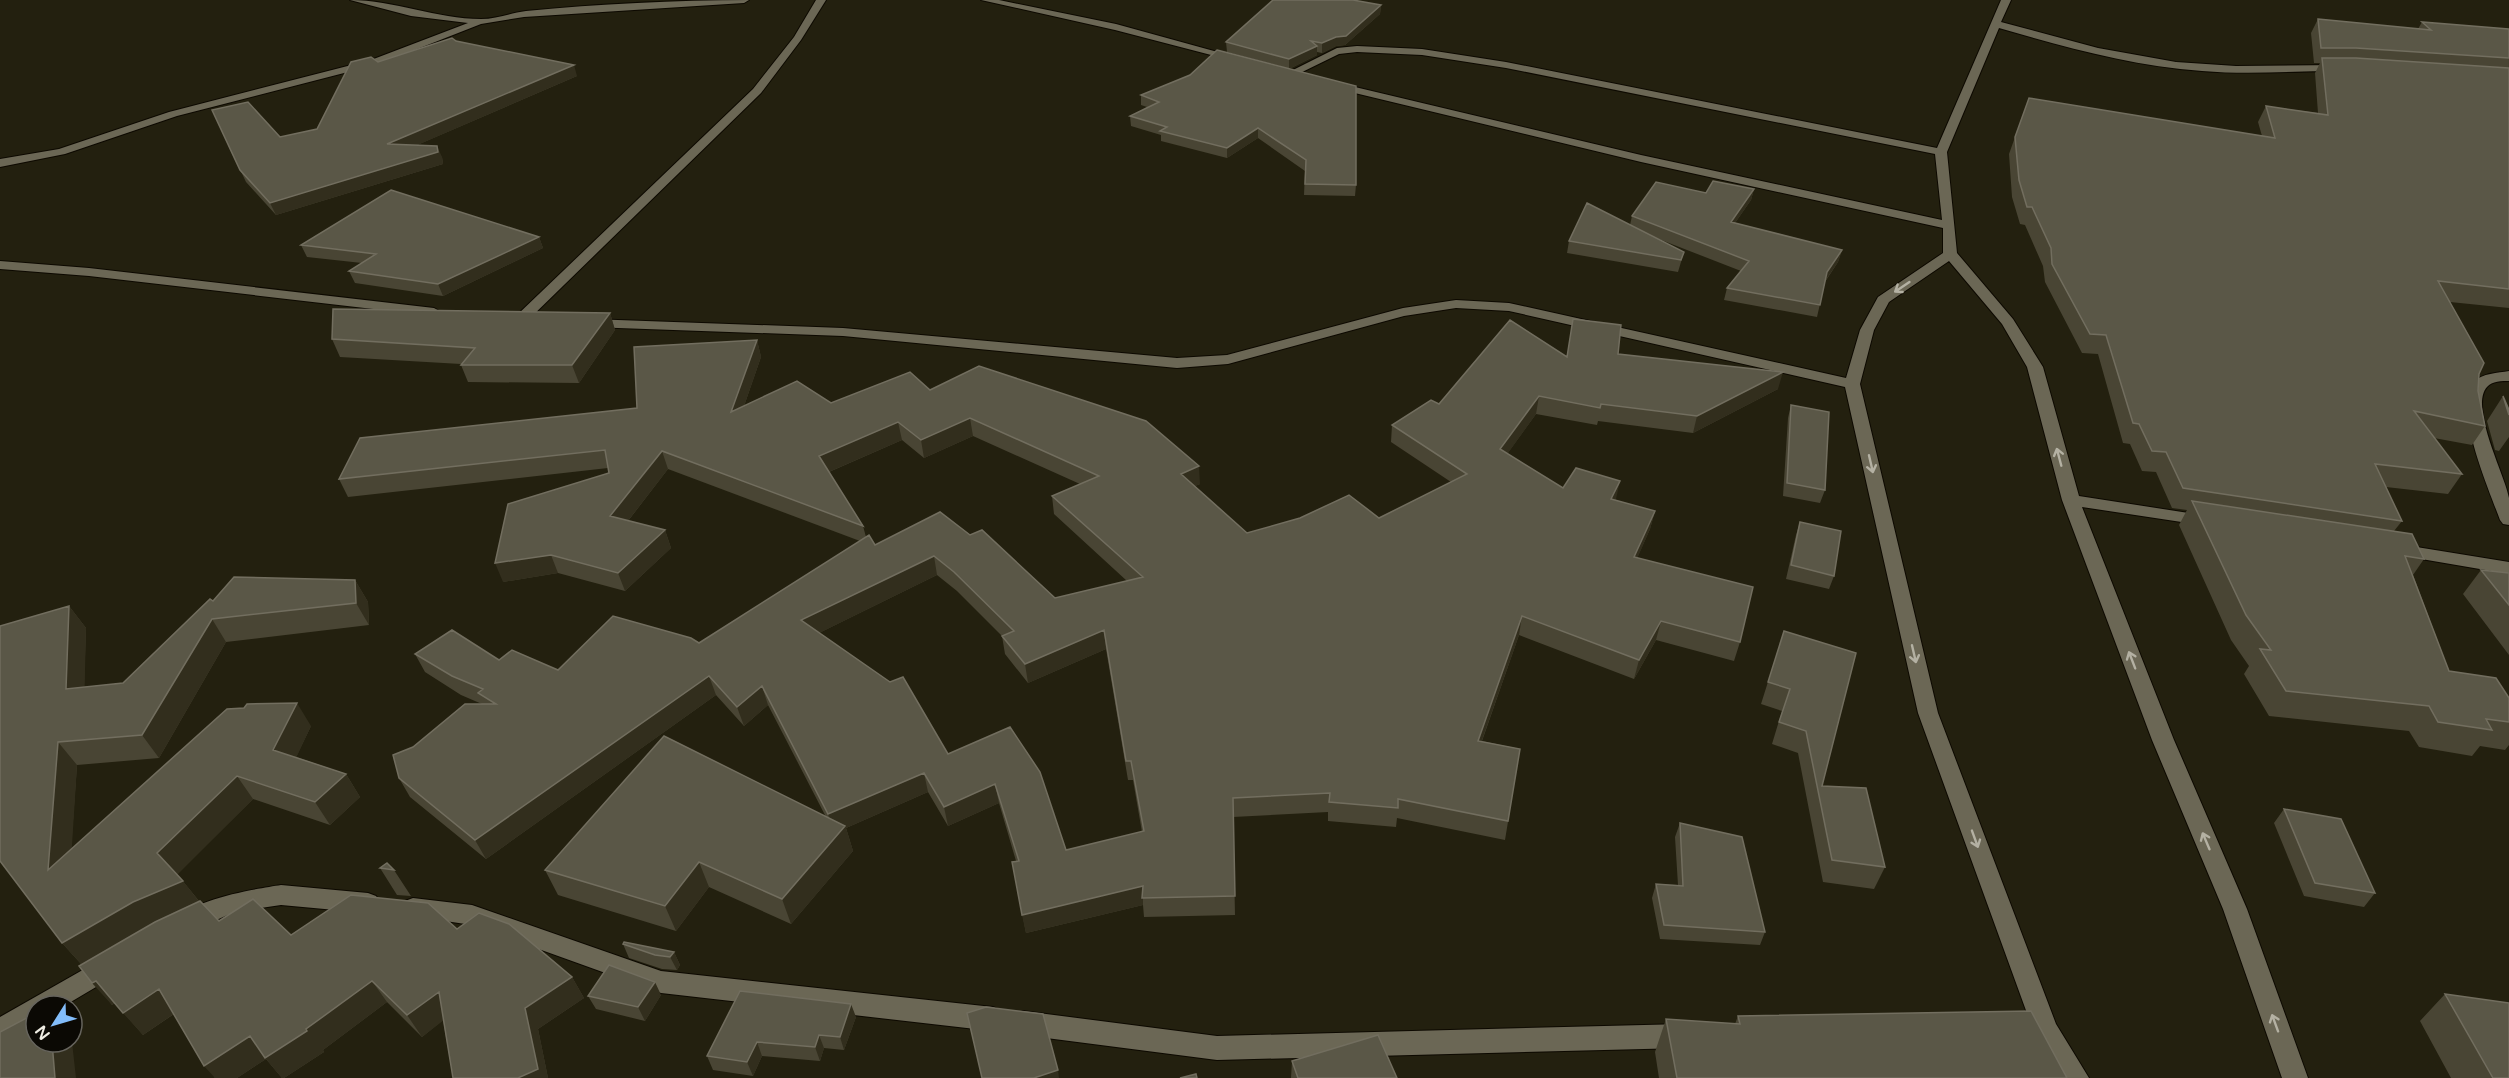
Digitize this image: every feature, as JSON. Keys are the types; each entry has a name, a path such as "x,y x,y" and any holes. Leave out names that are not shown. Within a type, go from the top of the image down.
{"street":[{"path":"356,0 411,13 479,22"},
{"path":"0,163 61,152 173,114 375,62 479,22 524,14 744,0"},
{"path":"544,321 514,320 758,91 798,38 821,0"},
{"path":"986,0 1116,27 1248,62"},
{"path":"2006,0 1941,152 1950,254 2008,322 2035,367 2071,500 2163,740 2235,909 2295,1078"},
{"path":"1996,24 2070,45 2140,60 2202,68 2348,68"},
{"path":"1941,152 1506,65 1422,52 1357,49 1337,51 1284,72 1646,161 1949,225"},
{"path":"1950,254 1883,300 1867,330 1852,384 1928,713 2033,1030 2076,1078"},
{"path":"0,265 89,272 448,314"},
{"path":"580,322 843,332 1177,363 1228,359 1403,312 1456,304 1509,307 1852,384"},
{"path":"2509,376 2495,377 2479,385 2474,398 2480,440 2509,520"},
{"path":"2071,500 2222,523"},
{"path":"2383,548 2509,568"},
{"path":"163,934 231,903 281,896 472,915 661,982 944,1013 1217,1048 1453,1040 1702,1036"},
{"path":"62,994 133,952"},
{"path":"0,1031 24,1017"}],"building":[{"path":"1273,0 1353,0 1381,5 1346,36 1336,37 1322,43 1311,41 1317,46 1289,59 1226,42"},
{"path":"2318,19 2431,30 2422,22 2509,29 2509,58 2356,48 2321,48"},
{"path":"452,38 456,41 574,65 387,144 437,146 438,152 270,203 240,170 212,110 248,102 280,137 317,129 351,62 371,57 378,62"},
{"path":"1217,50 1356,86 1356,185 1305,184 1306,160 1258,128 1227,148 1160,131 1167,127 1130,116 1159,102 1141,95 1190,75"},
{"path":"2322,58 2356,58 2509,68 2509,289 2438,281 2484,363 2479,374 2478,391 2485,426 2414,411 2462,474 2375,464 2402,521 2183,488 2166,452 2152,451 2139,424 2133,423 2106,335 2090,334 2052,264 2051,248 2032,207 2027,207 2019,180 2015,137 2029,98 2275,138 2266,106 2328,115"},
{"path":"1713,181 1754,189 1731,222 1842,250 1827,272 1820,305 1727,288 1749,261 1632,216 1656,182 1706,193"},
{"path":"391,190 539,237 438,284 349,271 376,254 301,245"},
{"path":"1587,203 1684,252 1681,260 1569,241"},
{"path":"333,309 610,313 572,365 461,365 475,348 332,339"},
{"path":"1573,319 1621,325 1618,354 1783,372 1697,416 1601,404 1600,408 1539,396 1500,449 1563,488 1576,468 1620,481 1611,499 1655,511 1634,557 1753,587 1740,642 1661,621 1639,660 1522,616 1478,741 1520,749 1508,821 1398,799 1398,808 1329,802 1330,793 1233,798 1235,896 1142,898 1143,886 1022,915 1012,862 1019,861 995,784 944,807 924,773 828,814 762,686 737,707 709,676 475,840 399,778 393,755 413,747 465,704 496,704 478,693 483,689 452,676 415,654 452,630 499,660 512,650 558,670 613,616 691,638 699,643 869,535 875,545 940,512 970,535 982,530 1055,598 1143,577 1052,496 1099,476 970,418 921,440 898,422 819,456 863,526 662,451 610,516 665,530 618,573 551,555 495,563 508,504 609,473 605,450 339,479 360,438 637,408 634,347 757,340 731,412 797,381 831,403 910,372 930,390 979,366 1146,421 1199,466 1181,474 1247,533 1300,518 1349,495 1379,518 1467,474 1392,425 1431,400 1439,404 1510,320 1567,357","holes":["934,556 954,572 1014,631 1002,636 1025,664 1104,630 1126,761 1131,761 1144,831 1066,850 1040,772 1010,727 948,754 903,677 890,682 801,620"]},
{"path":"1791,405 1829,412 1825,490 1787,483"},
{"path":"2192,501 2412,534 2424,559 2405,556 2449,671 2496,678 2509,698 2509,722 2486,719 2492,730 2438,722 2429,706 2286,691 2260,649 2271,650 2246,615"},
{"path":"1800,522 1841,531 1834,576 1791,565"},
{"path":"2481,570 2509,573 2509,605"},
{"path":"234,577 355,580 356,603 212,619 142,735 58,742 48,870 227,709 244,708 247,704 297,703 273,750 346,774 315,802 237,776 157,853 183,881 133,902 62,943 0,861 0,626 69,606 66,689 123,683 210,599 213,601"},
{"path":"1784,631 1856,653 1822,786 1866,788 1885,867 1832,860 1806,731 1779,722 1790,689 1768,682"},
{"path":"664,736 845,826 782,899 699,862 665,906 545,870"},
{"path":"2284,809 2341,819 2375,893 2315,883"},
{"path":"1680,823 1742,837 1765,932 1664,925 1656,884 1683,886"},
{"path":"387,863 394,870 380,868"},
{"path":"351,895 428,903 457,929 479,913 509,924 572,977 525,1008 538,1069 518,1078 453,1078 439,992 407,1015 372,981 306,1029 307,1031 265,1058 250,1036 204,1066 159,989 123,1013 96,981 92,983 79,966 155,922 200,901 219,921 253,899 291,935"},
{"path":"624,942 674,952 670,957 655,955 623,944"},
{"path":"609,965 655,982 638,1007 588,996"},
{"path":"740,991 851,1004 840,1037 819,1035 815,1047 757,1042 747,1062 707,1056"},
{"path":"2445,994 2509,1003 2509,1078 2493,1078"},
{"path":"986,1007 1043,1014 1058,1070 1034,1078 982,1078 967,1013"},
{"path":"2031,1011 2067,1078 1677,1078 1666,1019 1740,1024 1738,1016"},
{"path":"24,1019 24,1054 53,1054 55,1078 0,1078 0,1032"},
{"path":"1378,1035 1397,1078 1298,1078 1292,1061"},
{"path":"1196,1074 1197,1078 1180,1078"}]}
